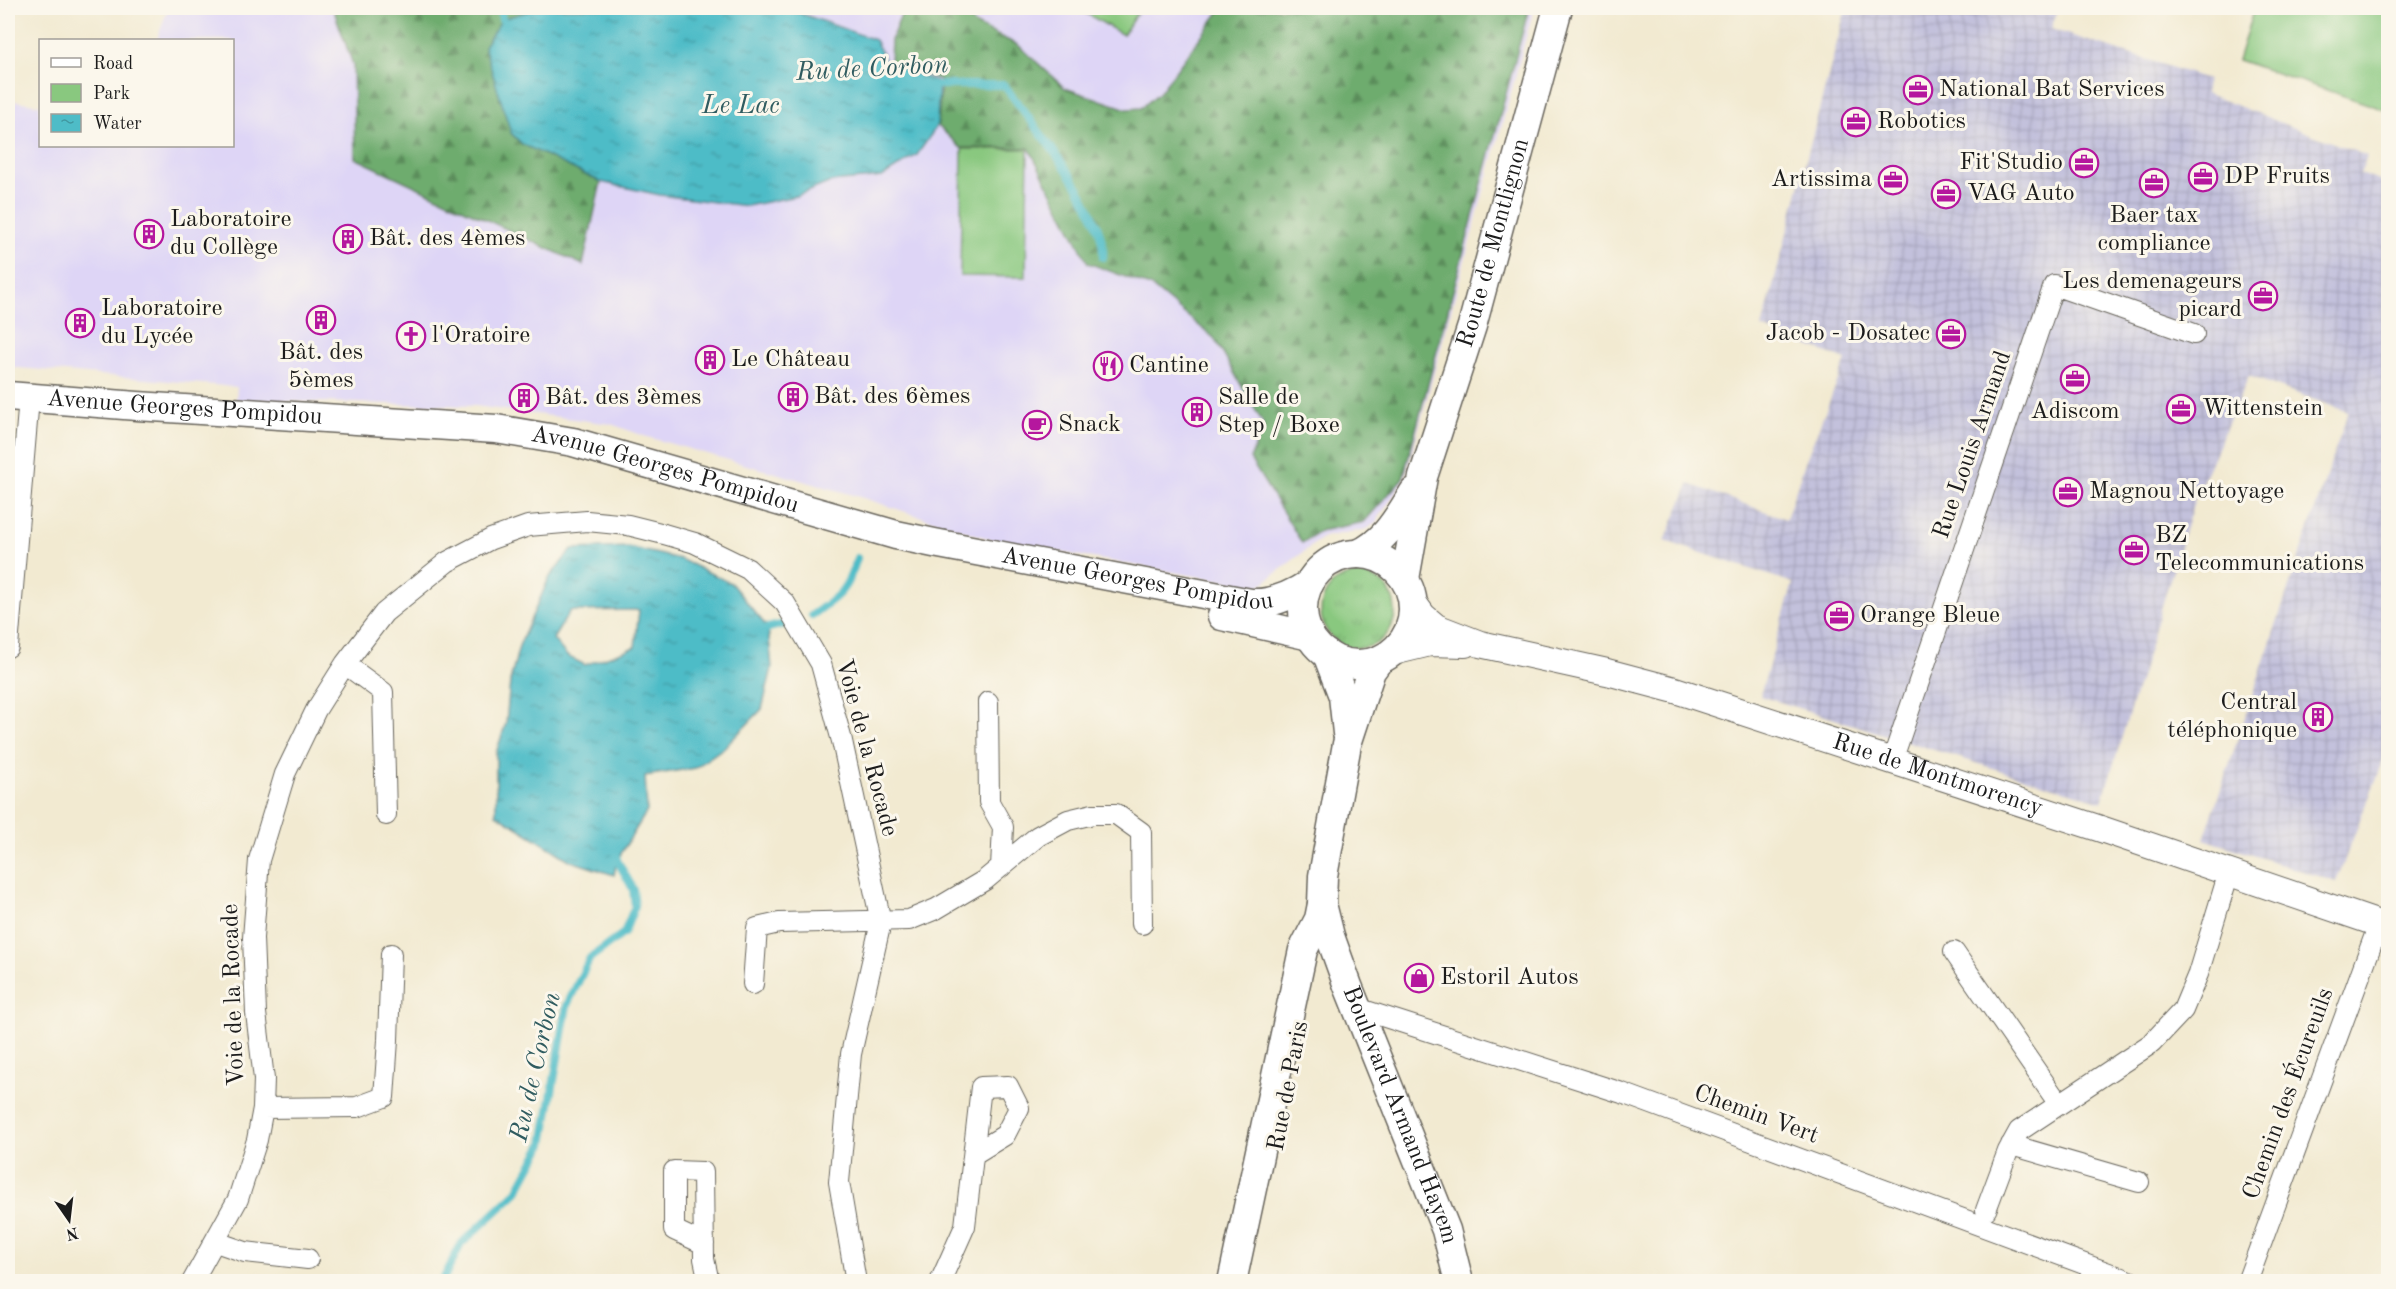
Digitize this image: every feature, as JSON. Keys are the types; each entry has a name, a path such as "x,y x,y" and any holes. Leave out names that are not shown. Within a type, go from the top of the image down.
{"main road":[{"name":"Route de Montlignon","path":"1409,590 1423,477 1472,326 1558,8"},
{"name":"Avenue Georges Pompidou","path":"18,406 464,442 521,450 584,463 858,541 1285,628 1319,645"},
{"name":"Avenue Georges Pompidou","path":"18,406 496,429 542,435 897,535 934,543 1251,603 1261,604 1284,598 1309,584"},
{"name":"Route de Montlignon","path":"1358,554 1375,544 1391,530 1423,477"},
{"path":"1358,554 1372,555 1396,568 1409,590 1410,627 1403,641 1386,656 1352,663 1339,660 1319,645 1305,623 1303,610 1309,584 1317,572 1329,562 1343,556 1358,554"},
{"name":"Rue de Paris","path":"1319,645 1343,696 1347,744"},
{"name":"Rue de Paris","path":"1232,1281 1303,950 1319,919 1323,876 1347,744 1371,671 1386,656"},
{"name":"Rue de Paris","path":"1252,1281 1309,980 1320,960 1335,952 1322,904"},
{"name":"Boulevard Armand Hayem","path":"1335,952 1432,1192 1446,1230 1459,1281"}],"street":[{"name":"Rue Louis Armand","path":"1892,761 2054,285 2194,334"},
{"path":"8,647 18,406"},
{"name":"Voie de la Rocade","path":"192,1281 216,1242 238,1199 257,1140 263,1108 264,1079 256,1013 253,938 259,860 285,774 316,710 345,664 384,613 447,562 509,531 544,523 587,521 628,525 695,543 748,569 785,603 821,664 842,741 881,922 851,1054 839,1182 856,1281"},
{"name":"Rue de Montmorency","path":"1409,590 1423,616 1436,627 1480,644 1676,690 2229,872 2384,926"},
{"name":"Rue de Montmorency","path":"1386,656 1430,644 1480,644"},
{"path":"345,664 383,692 386,815"},
{"path":"988,702 989,802 1003,827 1001,867"},
{"path":"753,984 757,928 779,923 909,920 936,909 985,880 1038,836 1068,820 1093,814 1116,814 1141,832 1142,924"},
{"path":"1986,1210 2011,1145 2019,1131 2152,1043 2182,1010 2198,974 2229,872"},
{"name":"Chemin des Écureuils","path":"2247,1281 2384,926"},
{"path":"1954,952 2059,1104"},
{"path":"263,1108 357,1107 384,1097 391,954"},
{"name":"Chemin Vert","path":"1357,1008 1623,1093 2133,1281"},
{"path":"2011,1145 2139,1182"},
{"path":"940,1281 965,1226 974,1154"},
{"path":"216,1242 245,1252 308,1259"},
{"path":"704,1244 704,1259 709,1281"}],"shaded area":[{"path":"168,8 1534,8 1405,478 1376,522 1367,529 1323,537 1258,587 996,541 857,496 647,437 611,424 475,406 236,400 237,387 8,367 8,143 15,101 39,105 39,147 234,147 234,39 157,39"},
{"path":"1846,8 2058,8 2051,29 2208,79 2205,93 2367,156 2360,174 2388,184 2388,749 2336,882 2204,839 2348,412 2249,376 2195,498 2102,802 1760,696 1793,583 1665,541 1689,484 1786,519 1805,462 1846,360 1762,328"}],"green space":[{"path":"333,8 540,8 502,19 511,133 522,144 601,182 583,265 355,158 353,65"},
{"path":"904,8 957,8 976,25 1018,45 1065,88 1127,109 1141,108 1160,92 1222,8 1529,8 1403,478 1364,522 1320,531 1302,543 1250,459 1264,425 1214,338 1152,287 1088,263 1029,148 961,148 938,126 941,80 890,61 891,40"},
{"path":"1077,8 1140,8 1123,35"},
{"path":"2254,8 2388,8 2388,111 2238,60"},
{"path":"962,149 1028,149 1026,277 960,276"},
{"path":"1358,574 1379,580 1389,590 1395,611 1389,632 1379,642 1358,648 1337,642 1327,632 1321,611 1327,590 1337,580"}],"water":[{"name":"Le Lac","path":"540,8 758,8 797,12 875,40 887,63 939,82 937,126 917,155 882,177 831,182 796,196 747,206 660,195 601,182 522,144 511,133 484,46 502,19"},
{"path":"628,547 680,559 731,583 768,628 772,668 762,709 726,746 695,768 645,776 647,811 617,860 614,875 571,861 496,814 496,753 506,723 510,682 519,646 549,578 572,549","holes":["639,610 635,647 585,665 567,656 553,639 570,611"]}],"waterway":[{"name":"Ru de Corbon","path":"500,8 502,19 507,25"},
{"name":"Ru de Corbon","path":"931,85 1004,85 1049,144 1081,192 1101,238 1103,257"},
{"name":"Ru de Corbon","path":"812,615 841,592 850,578 857,558"},
{"name":"Ru de Corbon","path":"760,635 768,628 784,624"},
{"name":"Ru de Corbon","path":"442,1282 461,1244 516,1193 543,1144 567,1005 590,958 624,933 635,906 633,889 617,860 616,852"}],"place":[{"name":"National Bat Services","path":"1918,90"},
{"name":"Robotics","path":"1856,122"},
{"name":"Fit'Studio","path":"2084,163"},
{"name":"DP Fruits","path":"2203,177"},
{"name":"Artissima","path":"1893,180"},
{"name":"Baer tax compliance","path":"2154,183"},
{"name":"VAG Auto","path":"1946,194"},
{"name":"Laboratoire du Collège","path":"149,234"},
{"name":"Bât. des 4èmes","path":"348,239"},
{"name":"Les demenageurs picard","path":"2263,296"},
{"name":"Bât. des 5èmes","path":"321,320"},
{"name":"Laboratoire du Lycée","path":"80,323"},
{"name":"Jacob - Dosatec","path":"1951,334"},
{"name":"l'Oratoire","path":"411,336"},
{"name":"Le Château","path":"710,360"},
{"name":"Cantine","path":"1108,366"},
{"name":"Adiscom","path":"2075,379"},
{"name":"Bât. des 6èmes","path":"793,397"},
{"name":"Bât. des 3èmes","path":"524,398"},
{"name":"Wittenstein","path":"2181,409"},
{"name":"Salle de Step / Boxe","path":"1197,412"},
{"name":"Snack","path":"1037,425"},
{"name":"Magnou Nettoyage","path":"2068,492"},
{"name":"BZ Telecommunications","path":"2134,550"},
{"name":"Orange Bleue","path":"1839,616"},
{"name":"Central téléphonique","path":"2318,717"},
{"name":"Estoril Autos","path":"1419,978"}]}
